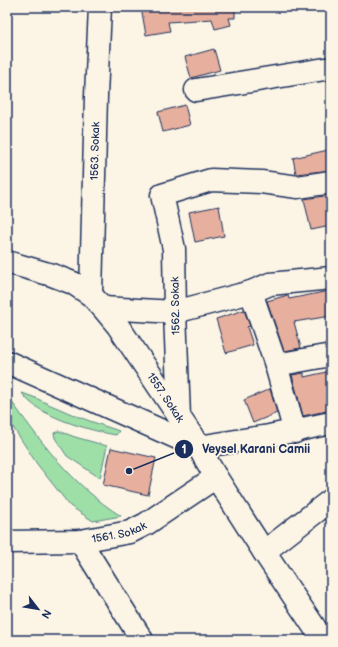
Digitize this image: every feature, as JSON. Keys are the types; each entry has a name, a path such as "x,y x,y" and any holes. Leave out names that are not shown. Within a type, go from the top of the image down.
{"street":[{"name":"1563. Sokak","path":"97,302 96,96 100,7"},
{"path":"196,90 331,68"},
{"name":"1562. Sokak","path":"179,417 174,249 162,195 211,180 261,182 298,187 331,182"},
{"name":"1557. Sokak","path":"7,262 52,274 73,283 97,302 118,326 179,417 264,552 323,640"},
{"path":"97,302 175,312 251,292 270,284 331,278"},
{"path":"251,292 276,365 295,432"},
{"path":"276,365 331,355"},
{"path":"7,362 198,447 295,432 331,423"},
{"name":"1561. Sokak","path":"7,542 80,541 130,532 146,524 216,477"},
{"path":"264,552 331,500"},
{"path":"80,541 142,640"}],"green space":[{"path":"22,393 74,415 119,431 116,435 93,430 65,421 39,409"},
{"path":"7,395 44,445 72,476 87,491 121,516 93,521 70,506 37,464 7,418"},
{"path":"59,431 107,446 100,478 67,456 55,438 54,433"}],"building":[{"path":"141,7 235,7 235,18 229,18 231,25 215,29 212,19 168,22 170,31 146,35"},
{"path":"214,49 220,70 191,78 185,57"},
{"path":"185,105 190,125 163,132 158,112"},
{"path":"328,150 331,170 296,174 293,158"},
{"path":"331,195 331,226 311,230 304,199"},
{"path":"219,206 224,236 195,242 189,212"},
{"path":"329,291 331,316 294,322 301,348 284,351 267,301 288,295 289,299"},
{"path":"244,310 250,326 247,327 253,345 226,353 216,319"},
{"path":"331,371 331,410 303,416 292,375 304,373 304,377"},
{"path":"270,389 277,413 253,423 244,400"},
{"path":"111,448 156,458 148,495 103,485"}],"place":[{"name":"Veysel Karani Camii","path":"129,471"}]}
